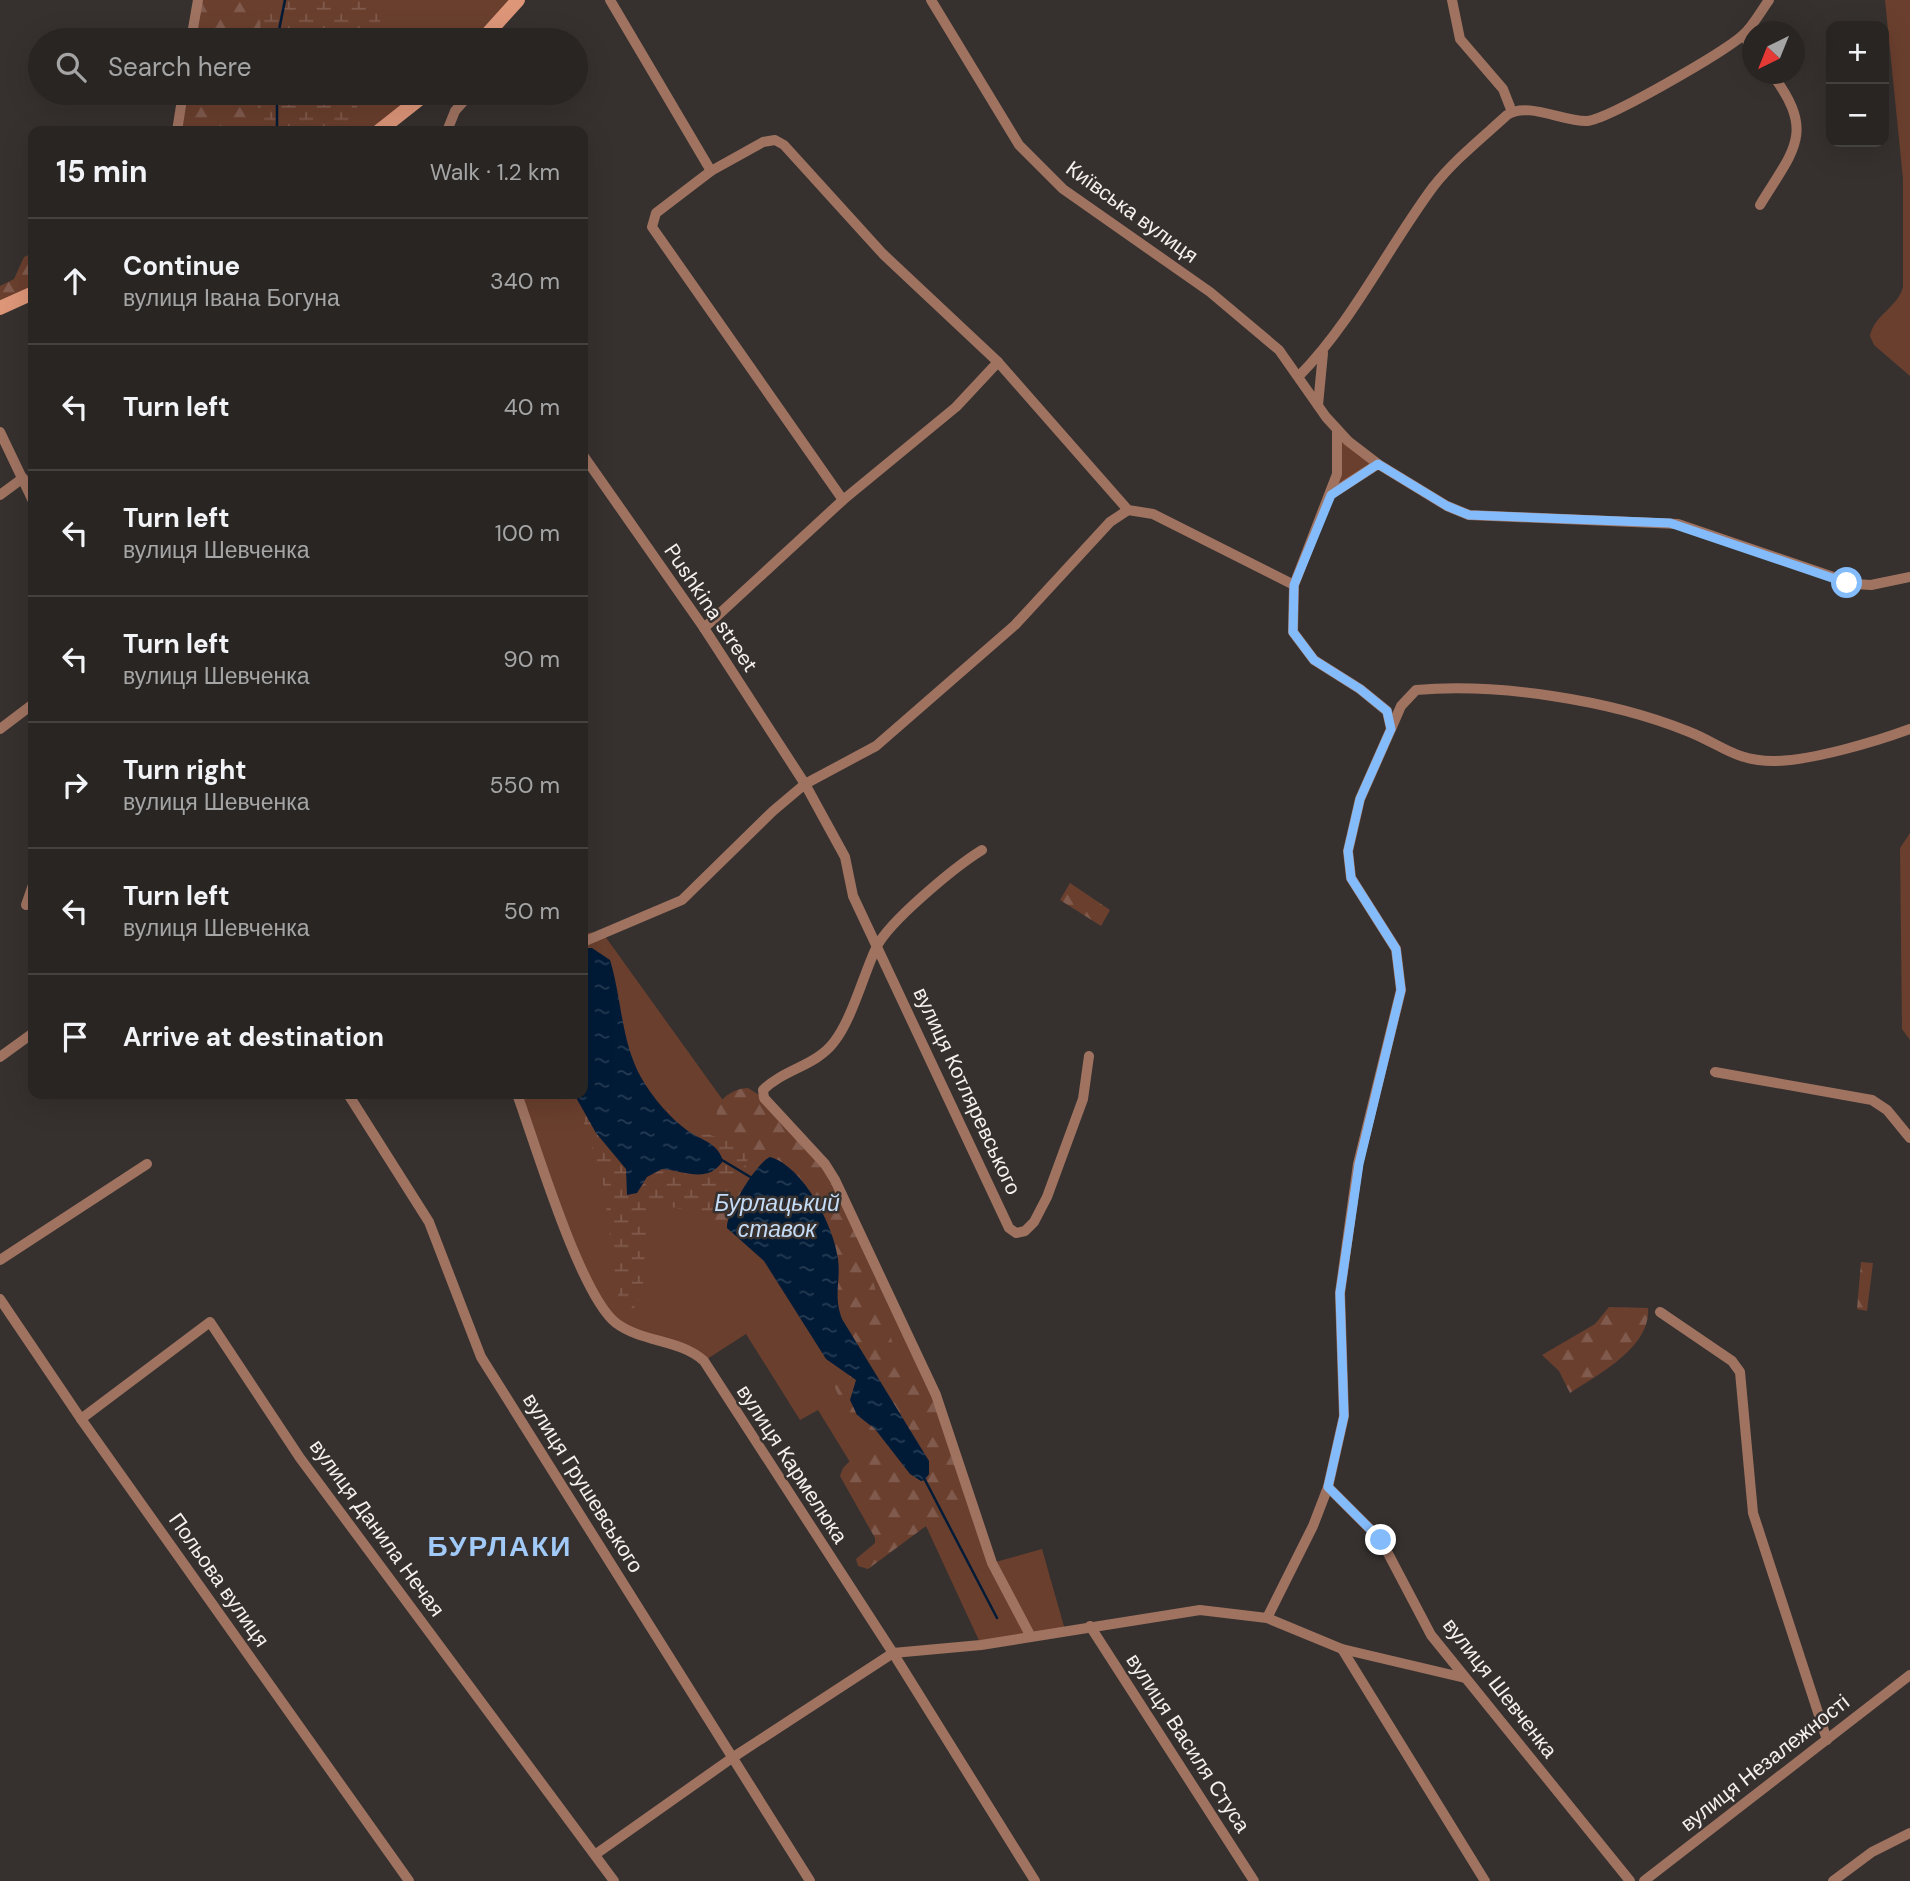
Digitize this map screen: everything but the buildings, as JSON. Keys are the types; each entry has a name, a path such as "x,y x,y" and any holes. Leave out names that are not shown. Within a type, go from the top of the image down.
{"main road":[{"path":"492,28 517,0"},
{"path":"385,126 412,105"},
{"path":"0,308 28,295"}],"street":[{"path":"193,28 198,0"},
{"path":"610,0 711,171"},
{"name":"Київська вулиця","path":"931,0 1019,145 1063,189 1220,300 1279,350 1337,430 1378,464 1447,506 1479,517 1670,523 1854,584 1871,585 1910,577"},
{"path":"1452,0 1460,39 1503,89 1512,112"},
{"path":"1753,21 1769,0"},
{"path":"1512,112 1584,121 1598,119 1667,83 1742,36"},
{"path":"1760,205 1785,165 1796,138 1797,118 1793,104 1779,84"},
{"path":"178,126 181,105"},
{"path":"449,126 460,105"},
{"path":"1298,376 1324,351 1434,186 1512,112"},
{"path":"844,500 652,227 656,213 711,171 764,142 775,140 784,145 883,254 998,362 1128,510 1153,514 1294,585"},
{"path":"1318,405 1324,351"},
{"path":"704,628 844,500 956,407 998,362"},
{"path":"1337,430 1338,464 1331,495 1294,585 1293,632 1314,660 1360,689 1387,711 1391,729"},
{"path":"0,432 28,490"},
{"name":"Pushkina street","path":"588,462 704,628 804,784"},
{"path":"1331,495 1378,464"},
{"path":"0,495 23,478"},
{"path":"588,940 682,900 804,784 876,746 1015,625 1110,522 1128,510"},
{"path":"1266,1618 1313,1526 1328,1487 1344,1416 1340,1293 1355,1189 1401,990 1396,949 1351,878 1348,851 1360,799 1401,706 1416,690 1445,688 1555,696 1688,731 1732,756 1776,761 1888,737 1910,729"},
{"path":"0,729 28,709"},
{"name":"вулиця Котляревського","path":"804,784 845,857 853,896 1009,1228 1016,1233 1025,1231 1034,1222 1047,1197 1083,1100 1089,1056"},
{"path":"982,850 941,879 877,944 836,1040 822,1056 771,1082 763,1090 764,1098 825,1164 835,1180 936,1395 992,1563 1030,1635"},
{"path":"26,905 28,899"},
{"path":"0,1057 28,1037"},
{"path":"1715,1072 1871,1100 1887,1110 1910,1138"},
{"name":"вулиця Грушевського","path":"351,1099 429,1222 481,1357 810,1881"},
{"name":"вулиця Кармелюка","path":"519,1099 567,1234 605,1313 642,1338 690,1351 704,1361 893,1653 1035,1881"},
{"path":"0,1260 147,1164"},
{"name":"Польова вулиця","path":"0,1299 81,1419 409,1881"},
{"path":"1660,1312 1732,1361 1740,1371 1753,1513 1827,1740"},
{"name":"вулиця Данила Нечая","path":"81,1419 210,1322 300,1458 614,1881"},
{"name":"вулиця Шевченка","path":"1328,1487 1381,1540 1431,1635 1630,1881"},
{"path":"596,1854 732,1758 893,1653 981,1645 1200,1609 1266,1618 1342,1649 1465,1678"},
{"name":"вулиця Василя Стуса","path":"1090,1626 1254,1881"},
{"path":"1342,1649 1485,1881"},
{"name":"вулиця Незалежності","path":"1644,1881 1910,1676"},
{"path":"1833,1881 1872,1852 1910,1833"}],"green space":[{"path":"197,0 369,0 352,28 193,28"},
{"path":"261,0 386,0 378,28 260,28"},
{"path":"369,0 518,0 493,28 352,28"},
{"path":"1885,0 1910,0 1910,376 1874,345 1870,336 1876,322 1896,300 1903,287 1903,179"},
{"path":"180,105 272,105 266,126 177,126"},
{"path":"258,105 358,105 348,126 257,126"},
{"path":"272,105 412,105 385,126 266,126"},
{"path":"28,255 28,295 0,308 0,286 14,279 24,257"},
{"path":"1337,430 1378,464 1331,495"},
{"path":"1910,833 1910,1040 1902,1029 1900,848"},
{"path":"1070,883 1110,910 1101,926 1060,900"},
{"path":"602,932 730,1110 825,1164 936,1395 992,1563 1042,1549 1065,1630 981,1645 926,1526 899,1542 818,1410 800,1420 746,1334 704,1361 627,1330 597,1299 519,1099 588,1099 588,933"},
{"path":"748,1088 764,1098 825,1164 862,1247 897,1357 936,1395 966,1484 962,1512 939,1530 926,1526 868,1569 858,1566 856,1559 875,1543 875,1538 840,1476 843,1468 864,1447 835,1388 836,1374 841,1370 842,1319 831,1268 732,1228 726,1234 716,1233 712,1226 713,1209 726,1178 730,1159 717,1121 719,1106 729,1094"},
{"path":"576,1099 639,1191 647,1177 699,1143 664,1107 689,1128 753,1149 726,1203 713,1216 667,1206 652,1213 646,1237 644,1279 637,1303 630,1312 619,1302 602,1176"},
{"path":"1861,1262 1873,1263 1867,1311 1857,1309"},
{"path":"1609,1307 1648,1308 1647,1322 1641,1335 1621,1358 1570,1393 1559,1371 1542,1355 1595,1324"}],"water":[{"path":"588,948 610,960 630,1051 646,1086 675,1120 714,1146 723,1161 717,1168 703,1174 662,1169 647,1177 637,1193 627,1195 626,1169 596,1133 577,1099 588,1099"},
{"name":"Бурлацький ставок","path":"770,1157 794,1172 815,1199 823,1215 838,1259 838,1303 842,1319 929,1461 929,1474 925,1480 921,1481 910,1474 875,1429 857,1415 850,1400 856,1380 826,1359 764,1261 727,1228 731,1211 743,1189 757,1169"}],"waterway":[{"path":"279,28 285,0"},
{"path":"277,105 277,126"},
{"path":"722,1160 752,1178"},
{"path":"924,1478 997,1618"}],"district":[{"name":"БУРЛАКИ","path":"500,1546"}],"route":[{"path":"1381,1540 1328,1487 1344,1416 1340,1293 1359,1164 1401,990 1396,949 1351,878 1348,851 1360,799 1391,729 1387,711 1360,689 1314,660 1293,632 1294,585 1331,495 1378,464 1447,506 1469,515 1489,518 1670,523 1696,529 1793,566 1847,583"}]}
